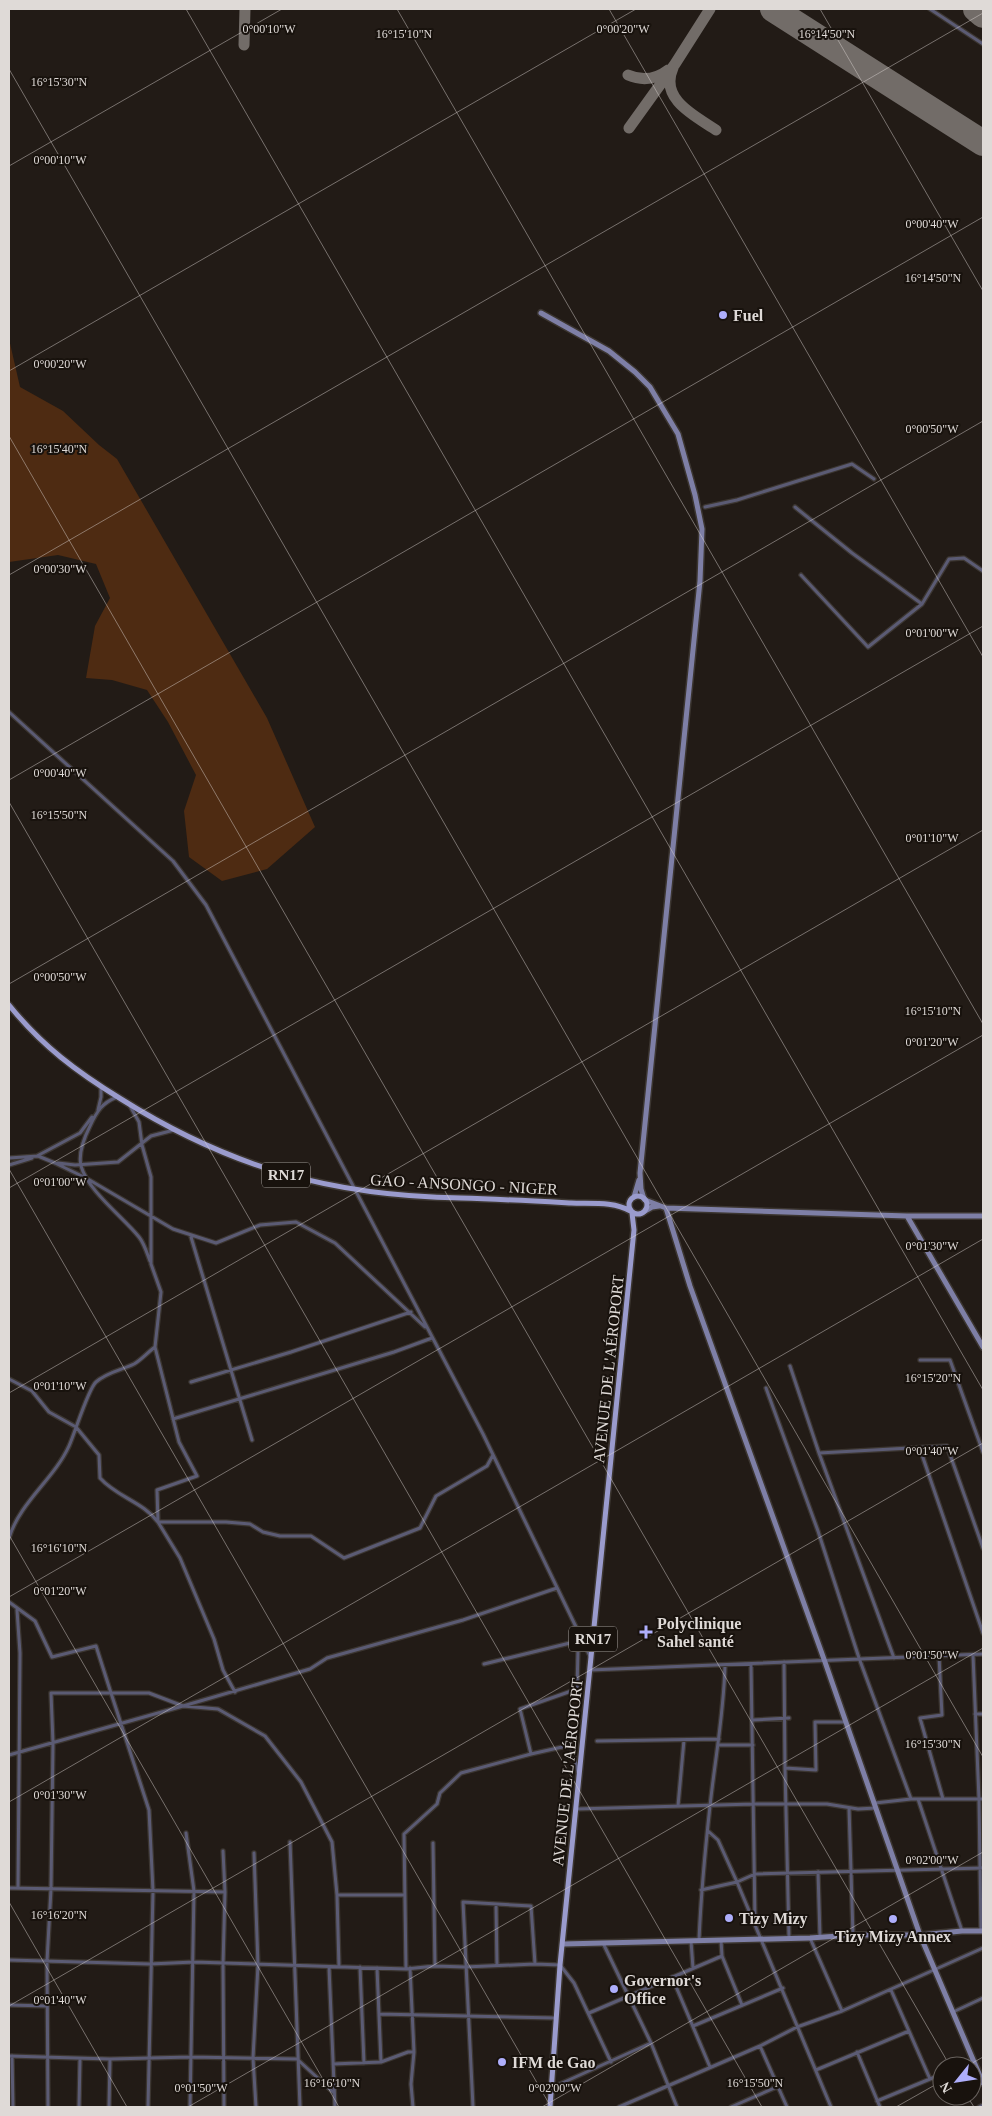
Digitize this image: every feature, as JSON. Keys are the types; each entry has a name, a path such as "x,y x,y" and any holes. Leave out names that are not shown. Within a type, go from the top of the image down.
{"main road":[{"name":"GAO - ANSONGO - NIGER","path":"9,1005 23,1024 64,1061 117,1097 203,1144 261,1168 312,1182 357,1191 414,1198 510,1199 612,1205"},
{"path":"639,1196 645,1199 647,1205 644,1212 631,1212 628,1205 632,1198 639,1196"},
{"name":"RN17","path":"612,1205 632,1198"},
{"name":"RN17","path":"612,1205 631,1212 634,1230"},
{"name":"RN17","path":"634,1230 637,1221 644,1212"},
{"name":"AVENUE DE L'AÉROPORT","path":"550,2107 560,1965 634,1230"}],"street":[{"path":"930,9 983,44"},
{"path":"541,313 609,351 650,387 678,434 695,495 702,529 699,590 640,1177 632,1198"},
{"path":"705,506 737,500 852,464 874,479"},
{"path":"795,507 922,604"},
{"path":"801,574 868,648 922,604 949,559 964,558 983,571"},
{"path":"9,712 173,861 206,905 357,1191 493,1455 591,1659"},
{"path":"101,1086 98,1110 83,1141 81,1165 86,1178 118,1217 140,1238 151,1264 161,1292 155,1347 180,1442 197,1476 157,1490 158,1522"},
{"path":"9,1165 38,1156 80,1133 106,1101 117,1097"},
{"path":"129,1104 139,1122 142,1145 151,1176 151,1264"},
{"path":"55,1163 81,1165 118,1162 151,1136 175,1130"},
{"path":"9,1158 38,1156 86,1178 173,1229 216,1243 260,1225 296,1222 335,1243 411,1312 428,1330"},
{"path":"640,1177 645,1199 664,1207 690,1286 826,1662 920,1935 972,2056"},
{"path":"644,1212 652,1207 664,1207 906,1216 983,1216"},
{"path":"906,1216 983,1347"},
{"path":"191,1237 252,1440"},
{"path":"191,1382 411,1312"},
{"path":"174,1419 394,1352 432,1338"},
{"path":"9,1538 12,1528 33,1493 46,1482 69,1447 94,1383 108,1374 135,1363 155,1347"},
{"path":"920,1360 950,1360 983,1452"},
{"path":"790,1366 819,1453 894,1658"},
{"path":"9,1379 32,1391 48,1412 76,1427 99,1455 100,1478 110,1489 150,1512 158,1522 180,1558 214,1640 223,1670 235,1692"},
{"path":"766,1388 818,1531 859,1658 910,1799"},
{"path":"819,1453 947,1446 983,1548"},
{"path":"920,1448 983,1634"},
{"path":"158,1522 250,1524 264,1532 280,1536 311,1536 344,1558 420,1528 436,1496 487,1466 493,1455"},
{"path":"9,1754 235,1692 310,1669 326,1658 463,1620 557,1588"},
{"path":"9,1602 35,1621 52,1656 96,1646 149,1810 153,1891 148,2107"},
{"path":"17,1609 20,1653 18,1888"},
{"path":"484,1664 570,1643 584,1644"},
{"path":"531,1754 520,1708 577,1689 578,1650 584,1644"},
{"path":"590,1670 826,1662 859,1658 983,1654"},
{"path":"563,1944 789,1939 853,1935 920,1935 962,1930 982,1931 981,1799 973,1655"},
{"path":"939,1656 942,1715 920,1718 943,1799"},
{"path":"784,1662 787,1718 785,1804 789,1939"},
{"path":"751,1664 755,1874 754,1923"},
{"path":"699,1941 701,1890 710,1805 719,1745 725,1665"},
{"path":"48,2107 47,1961 51,1889 53,1743 51,1693 149,1693 183,1706 218,1710 264,1736 301,1782 332,1842 337,1895 339,1967"},
{"path":"975,1714 983,1714"},
{"path":"753,1720 787,1718"},
{"path":"785,1768 816,1770 815,1722 846,1722"},
{"path":"596,1741 719,1739"},
{"path":"678,1806 684,1740"},
{"path":"413,2107 411,2084 414,2052 404,1895 404,1834 437,1804 440,1793 461,1773 571,1745 579,1777"},
{"path":"719,1745 753,1745"},
{"path":"576,1809 827,1804 858,1809 910,1799 981,1799"},
{"path":"918,1799 962,1930"},
{"path":"849,1808 853,1935"},
{"path":"708,1831 718,1840 737,1882 783,1988 796,2027 831,2107"},
{"path":"186,1833 194,1891 190,2107"},
{"path":"290,1842 300,2107"},
{"path":"433,1843 435,1966"},
{"path":"223,1852 225,1892 222,2058 224,2107"},
{"path":"254,1853 258,1965 253,2058 256,2107"},
{"path":"701,1890 737,1882 755,1874 982,1868"},
{"path":"818,1872 820,1938"},
{"path":"9,1888 225,1892"},
{"path":"337,1895 404,1895"},
{"path":"473,2107 462,1902 531,1906 535,1964"},
{"path":"496,1904 497,1965"},
{"path":"810,1938 842,2011"},
{"path":"721,1940 722,1956 742,2005"},
{"path":"691,1941 693,1968"},
{"path":"603,1943 670,2085 677,2107"},
{"path":"620,2107 628,2106 670,2085 760,2046 796,2027 842,2011 983,1948"},
{"path":"589,2013 722,1956"},
{"path":"9,1960 150,1964 194,1962 408,1969 435,1966 465,1968 497,1965 560,1965 574,1983 611,2062"},
{"path":"329,1967 335,2107"},
{"path":"360,1968 364,2063"},
{"path":"377,1968 381,2062"},
{"path":"672,1977 710,2067"},
{"path":"693,2026 783,1988"},
{"path":"877,2101 930,2079 891,1990"},
{"path":"953,2012 983,1998"},
{"path":"9,2005 47,2006"},
{"path":"379,2014 556,2018"},
{"path":"816,2070 909,2031"},
{"path":"550,2089 651,2043"},
{"path":"760,2046 787,2107"},
{"path":"333,2064 381,2062 408,2052 414,2052"},
{"path":"857,2052 880,2107"},
{"path":"13,2107 10,2056 80,2059 298,2059 334,2093"},
{"path":"79,2107 80,2059"},
{"path":"109,2107 110,2059"},
{"path":"731,2107 778,2086"},
{"path":"979,2107 983,2105"}],"shaded area":[{"path":"9,339 20,387 63,411 117,459 267,718 315,827 267,869 222,881 189,857 184,811 196,775 168,722 147,690 112,680 86,678 95,626 110,598 96,564 58,555 9,562"}],"taxiway":[{"path":"244,45 245,9"},
{"path":"629,128 675,64 710,9"},
{"path":"673,68 670,79 671,89 675,98 689,112 716,130"},
{"path":"628,75 638,78 653,78 668,70"}],"runway":[{"path":"773,9 983,143"},
{"path":"976,9 983,15"}],"place":[{"name":"Fuel","path":"723,315"},
{"name":"Polyclinique Sahel santé","path":"646,1632"},
{"name":"Tizy Mizy","path":"729,1918"},
{"name":"Tizy Mizy Annex","path":"893,1919"},
{"name":"Governor's Office","path":"614,1989"},
{"name":"IFM de Gao","path":"502,2062"}]}
